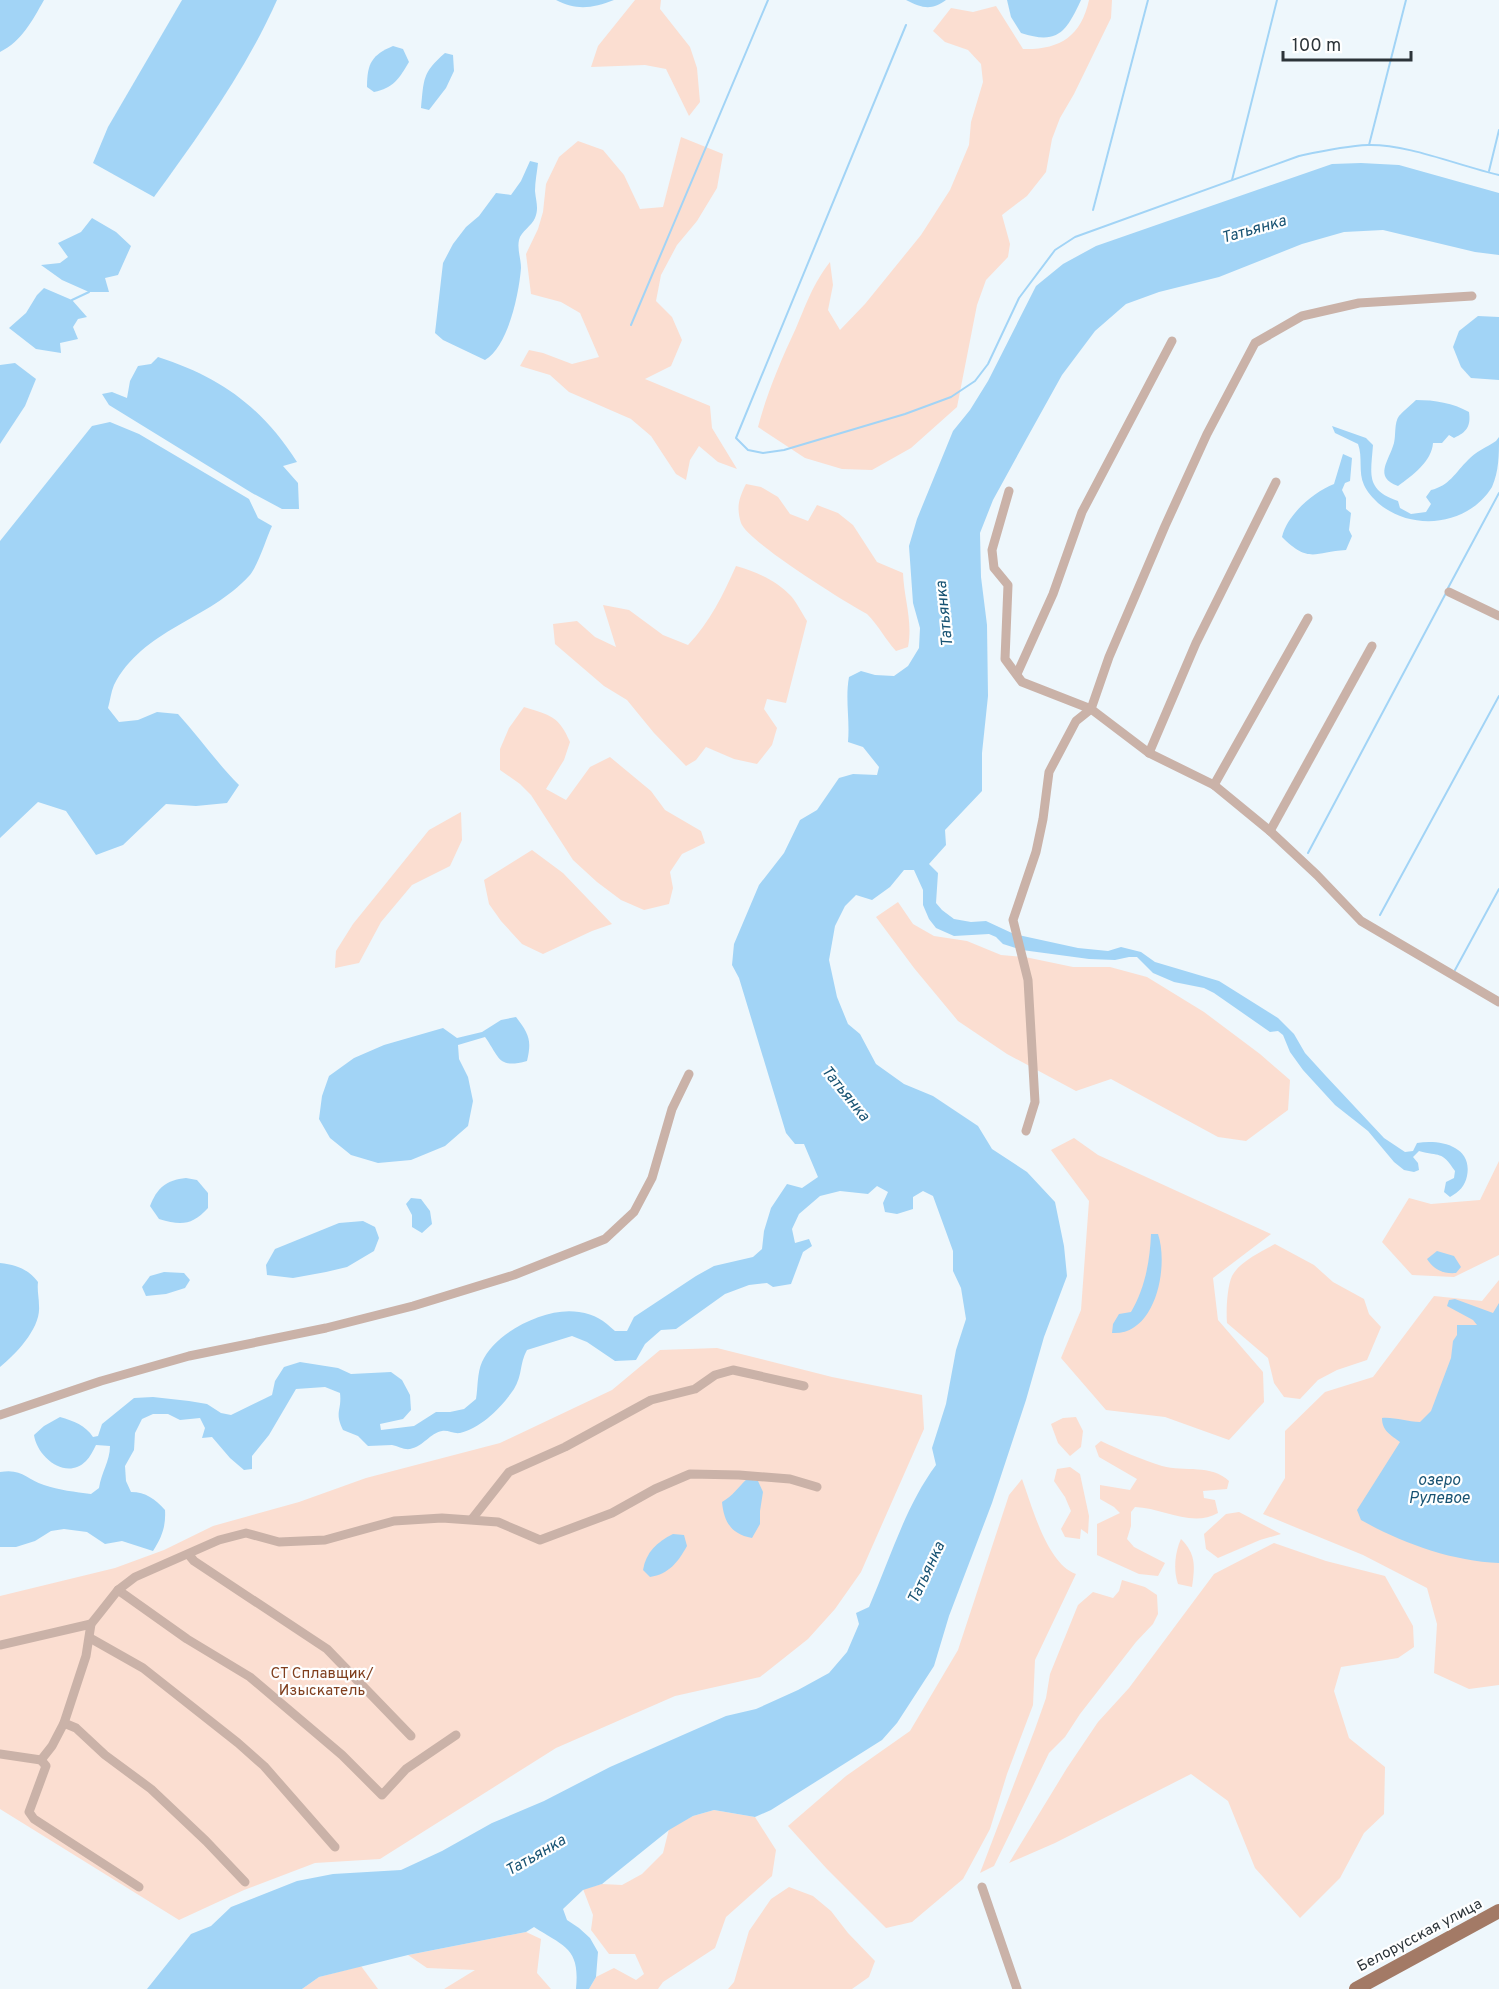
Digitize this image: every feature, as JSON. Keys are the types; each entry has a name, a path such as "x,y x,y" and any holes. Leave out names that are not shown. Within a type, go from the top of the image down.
{"main road":[{"name":"Белорусская улица","path":"1356,1989 1499,1911"}],"street":[{"path":"1026,1131 1035,1102 1029,980 1013,920 1036,852 1049,772 1076,721 1091,710 1109,657 1165,526 1207,434 1255,343 1302,316 1359,303 1472,296"},
{"path":"1017,674 1053,594 1082,512 1172,341"},
{"path":"1149,753 1196,643 1276,483"},
{"path":"1009,492 992,550 994,568 1008,585 1005,659 1023,681 1091,710 1149,753 1214,785 1270,831 1361,921 1499,1002"},
{"path":"1449,592 1499,616"},
{"path":"1214,785 1308,618"},
{"path":"1270,831 1372,646"},
{"path":"0,1415 101,1381 189,1356 326,1328 413,1306 514,1275 605,1239 634,1212 652,1178 672,1109 688,1074"},
{"path":"472,1519 509,1472 565,1447 651,1400 695,1389 715,1375 733,1370 804,1386"},
{"path":"41,1760 52,1746 64,1723 79,1681 90,1638 91,1624 118,1590 135,1577 219,1540 246,1533 279,1542 325,1540 394,1521 442,1518 498,1522 540,1540 612,1513 655,1489 690,1474 790,1479 817,1486"},
{"path":"189,1555 194,1562 327,1649 411,1736"},
{"path":"118,1590 187,1639 250,1677 342,1755 382,1795 406,1769 456,1736"},
{"path":"0,1645 91,1624"},
{"path":"90,1638 143,1668 238,1743 264,1766 335,1847"},
{"path":"64,1723 76,1728 105,1755 151,1789 245,1882"},
{"path":"0,1754 41,1760 46,1766 29,1812 34,1819 140,1887"},
{"path":"982,1887 1017,1989"}],"green space":[{"path":"635,0 661,0 660,9 690,47 697,68 700,102 689,116 666,69 645,65 591,67 598,46"},
{"path":"1089,0 1112,0 1111,18 1060,118 1052,139 1046,172 1027,196 1002,215 1010,244 1008,257 986,280 977,305 957,407 911,448 872,470 842,469 805,458 758,427 775,377 807,301 830,262 833,285 828,310 840,330 865,304 921,235 950,190 969,145 971,122 983,82 981,64 968,50 945,42 933,31 951,8 973,12 996,6 1023,49 1047,47 1058,44 1074,32 1085,13"},
{"path":"681,137 723,154 717,188 697,221 677,245 661,275 656,301 672,317 682,340 671,366 645,379 710,406 712,428 737,469 718,462 699,446 690,460 686,480 676,474 651,436 631,419 569,392 550,375 520,366 529,350 572,364 599,357 580,313 561,302 531,294 526,254 543,212 546,184 559,157 578,141 603,150 624,175 640,209 663,207"},
{"path":"746,484 761,487 778,497 790,514 808,521 817,505 838,513 853,525 877,562 903,573 909,619 908,647 896,651 867,614 798,571 748,532 741,523 739,512 740,498"},
{"path":"736,566 758,574 779,586 793,599 807,621 786,703 767,699 764,709 777,728 772,745 757,764 734,759 706,747 696,760 686,766 654,733 627,700 604,686 555,644 553,624 577,621 595,637 616,647 603,605 629,610 663,635 688,645 709,618"},
{"path":"524,707 553,718 562,727 570,742 564,760 546,789 566,800 590,767 610,757 651,791 665,810 701,831 705,843 682,854 670,872 673,888 669,904 644,910 621,900 597,882 573,860 531,795 500,770 500,749 509,728"},
{"path":"461,812 462,840 450,866 412,885 381,922 359,963 335,968 336,951 353,924 429,830"},
{"path":"532,850 563,873 612,924 543,954 522,944 489,904 484,880"},
{"path":"898,902 913,924 934,936 967,941 1001,955 1025,957 1073,967 1110,967 1147,977 1204,1012 1290,1080 1288,1110 1246,1141 1218,1137 1111,1079 1076,1091 1007,1054 958,1021 876,917"},
{"path":"1074,1138 1098,1155 1271,1234 1213,1278 1218,1320 1263,1372 1264,1402 1229,1440 1165,1417 1106,1410 1061,1358 1081,1310 1089,1201 1051,1150"},
{"path":"1499,1161 1499,1255 1454,1277 1412,1275 1382,1242 1409,1198 1431,1204 1480,1200"},
{"path":"1275,1244 1314,1265 1333,1282 1364,1299 1369,1314 1381,1327 1367,1360 1337,1370 1318,1380 1300,1399 1284,1397 1274,1383 1268,1358 1227,1323 1227,1299 1232,1276 1245,1261"},
{"path":"1499,1280 1499,1685 1469,1689 1434,1673 1437,1624 1427,1588 1363,1555 1263,1514 1285,1478 1285,1431 1325,1392 1373,1377 1434,1296 1482,1301"},
{"name":"СТ Сплавщик/ Изыскатель","path":"717,1348 832,1377 922,1395 924,1429 861,1572 835,1609 808,1639 760,1677 675,1696 556,1748 380,1859 315,1863 244,1890 179,1920 0,1809 0,1596 115,1568 164,1550 213,1526 299,1502 366,1478 500,1443 612,1390 660,1350"},
{"path":"1076,1417 1083,1431 1081,1447 1070,1456 1058,1443 1051,1424 1063,1418"},
{"path":"1101,1441 1162,1466 1206,1470 1229,1481 1227,1489 1203,1491 1204,1498 1215,1500 1218,1513 1208,1517 1188,1518 1135,1507 1131,1512 1131,1526 1127,1539 1134,1547 1165,1563 1158,1576 1139,1574 1097,1555 1097,1524 1120,1513 1100,1499 1100,1485 1130,1490 1137,1479 1099,1457 1095,1446"},
{"path":"1070,1467 1080,1474 1089,1516 1088,1534 1081,1529 1080,1539 1065,1537 1061,1529 1071,1511 1054,1481 1057,1469"},
{"path":"1022,1479 1049,1547 1066,1568 1076,1574 1035,1660 1033,1705 1007,1774 990,1829 963,1879 912,1922 886,1928 788,1826 846,1776 910,1731 958,1650 1009,1495"},
{"path":"1239,1512 1281,1534 1260,1540 1218,1558 1206,1549 1204,1534 1226,1514"},
{"path":"1181,1539 1192,1555 1194,1573 1192,1587 1178,1584 1176,1579 1175,1561"},
{"path":"1274,1543 1326,1561 1385,1576 1413,1626 1414,1647 1398,1658 1341,1667 1334,1691 1349,1738 1385,1767 1384,1814 1364,1833 1340,1878 1300,1918 1255,1868 1228,1801 1191,1774 1055,1843 1009,1863 1098,1722 1129,1688 1214,1574"},
{"path":"1122,1580 1145,1587 1157,1595 1158,1614 1153,1624 1136,1642 1065,1737 1049,1753 994,1866 980,1873 1046,1698 1050,1674 1078,1605 1093,1592 1113,1598 1119,1591"},
{"path":"714,1810 755,1817 776,1850 772,1876 726,1917 715,1948 663,1982 658,1989 589,1989 596,1977 614,1968 636,1980 644,1974 635,1954 609,1954 591,1930 593,1915 583,1889 602,1884 622,1885 642,1874 663,1853 669,1829 693,1816"},
{"path":"789,1887 813,1896 831,1911 875,1961 869,1977 852,1989 728,1989 734,1982 749,1931 771,1899"},
{"path":"526,1932 541,1939 537,1973 551,1989 444,1989 475,1970 427,1968 408,1955"},
{"path":"361,1966 378,1989 302,1989 319,1977"}],"water":[{"path":"0,0 44,0 31,23 20,36 0,52"},
{"path":"182,0 277,0 236,76 154,197 93,163 108,127"},
{"path":"556,0 614,0 599,5 578,7"},
{"path":"906,0 946,0 936,6 926,7"},
{"path":"1007,0 1081,0 1065,28 1052,36 1044,37 1021,33 1011,17"},
{"path":"393,46 403,49 409,62 395,82 374,92 367,87 368,72 372,61 380,53"},
{"path":"445,53 453,55 454,71 446,88 429,110 421,108 428,72"},
{"path":"530,161 538,163 535,188 536,214 534,221 519,240 521,268 511,319 500,344 485,360 443,340 435,333 443,263 453,244 466,227 479,216 496,193 511,195 521,181"},
{"name":"Татьянка","path":"1332,164 1399,165 1499,193 1499,255 1475,252 1383,230 1344,232 1302,244 1219,277 1159,292 1126,304 1095,331 1062,375 993,500 980,533 981,577 987,625 988,696 982,753 982,791 945,830 946,845 929,864 938,873 936,903 954,919 971,922 986,921 1014,934 1078,948 1108,951 1121,947 1141,952 1155,962 1219,981 1278,1018 1294,1034 1305,1053 1384,1138 1405,1152 1413,1151 1417,1143 1426,1142 1445,1144 1460,1151 1468,1166 1463,1186 1450,1197 1444,1192 1446,1182 1454,1178 1455,1171 1440,1155 1419,1151 1413,1157 1418,1163 1419,1170 1414,1172 1404,1170 1394,1162 1368,1131 1335,1105 1303,1070 1290,1052 1283,1035 1278,1031 1270,1032 1204,988 1174,982 1153,973 1137,957 1115,960 1089,959 1022,950 1003,944 989,934 954,936 936,928 929,919 923,905 923,890 914,870 904,870 890,887 872,900 856,895 845,906 835,926 829,960 837,997 848,1024 860,1034 876,1064 904,1084 933,1096 978,1126 992,1149 1027,1172 1055,1202 1064,1246 1067,1276 1044,1337 992,1503 949,1616 934,1666 897,1723 882,1740 771,1810 755,1817 714,1810 693,1816 669,1830 602,1884 583,1890 563,1909 567,1920 590,1938 598,1952 596,1977 589,1989 576,1989 575,1965 568,1950 534,1927 526,1932 408,1955 319,1977 302,1989 147,1989 191,1934 211,1926 231,1907 297,1881 333,1874 401,1870 442,1851 492,1823 544,1801 610,1767 726,1716 756,1709 829,1673 847,1652 859,1624 856,1613 869,1607 915,1498 936,1465 932,1448 946,1404 956,1350 966,1319 961,1288 953,1271 953,1251 933,1196 923,1191 913,1197 913,1209 897,1214 885,1212 883,1203 888,1192 877,1186 868,1194 840,1191 820,1196 799,1214 792,1229 795,1243 809,1239 812,1246 803,1252 791,1284 773,1287 767,1283 749,1285 725,1294 676,1329 661,1330 645,1344 636,1360 615,1361 587,1342 572,1336 527,1350 514,1389 490,1416 476,1427 460,1433 438,1432 410,1449 392,1445 368,1446 358,1436 343,1430 339,1415 340,1393 325,1387 296,1389 269,1435 252,1456 252,1469 244,1470 212,1437 202,1438 205,1428 200,1418 180,1420 168,1414 153,1414 142,1419 135,1433 134,1450 125,1466 126,1481 131,1492 150,1497 165,1510 163,1531 153,1551 122,1541 105,1544 87,1532 64,1529 51,1531 35,1541 16,1547 0,1547 0,1472 19,1473 50,1487 91,1494 99,1488 109,1457 110,1446 96,1445 87,1459 78,1467 62,1467 46,1458 36,1443 34,1435 44,1426 60,1417 79,1424 93,1437 98,1436 102,1424 134,1398 153,1397 207,1404 221,1413 231,1415 272,1395 275,1381 284,1367 300,1362 338,1368 351,1374 391,1372 402,1380 410,1395 411,1410 403,1419 380,1424 381,1430 414,1426 436,1412 464,1409 476,1399 482,1362 498,1341 523,1324 538,1317 566,1311 590,1314 615,1331 627,1331 634,1317 696,1276 714,1266 753,1257 762,1249 764,1231 771,1208 787,1184 802,1188 818,1177 804,1144 795,1144 786,1133 739,978 732,965 734,944 759,885 784,853 800,820 817,810 839,778 853,774 877,775 879,767 863,747 848,742 849,677 861,671 875,675 894,676 908,666 919,648 920,628 913,603 909,546 917,519 953,431 970,410 988,381 1036,286 1063,264 1096,246"},
{"path":"92,218 116,232 131,246 118,275 105,278 109,292 89,292 62,280 41,265 60,263 68,257 58,243 81,232"},
{"path":"44,288 72,300 87,317 78,319 73,327 78,339 60,343 61,353 36,349 9,328 26,313"},
{"path":"1478,316 1499,317 1499,380 1471,378 1461,367 1453,347 1459,331"},
{"path":"158,357 220,384 254,409 269,425 297,462 283,466 298,483 299,509 282,509 252,493 109,405 102,394 112,392 127,398 130,381 138,366 151,364"},
{"path":"15,363 36,379 25,406 0,444 0,365"},
{"path":"1416,400 1457,406 1469,412 1469,425 1465,431 1454,438 1449,435 1442,443 1433,443 1425,462 1398,486 1386,478 1385,468 1394,443 1397,419"},
{"path":"110,422 139,434 249,499 258,518 272,526 259,559 249,576 215,604 142,651 126,666 114,685 108,708 119,722 138,720 157,712 178,714 239,785 227,803 196,806 166,804 123,845 96,855 66,811 38,802 0,838 0,541 92,426"},
{"path":"1332,426 1366,438 1373,445 1371,473 1375,486 1387,497 1398,501 1400,508 1411,514 1426,512 1431,504 1426,497 1431,490 1447,482 1471,457 1499,437 1498,463 1492,487 1482,500 1469,510 1454,517 1439,521 1407,518 1392,512 1370,495 1362,480 1358,444 1335,433"},
{"path":"1343,454 1352,458 1350,481 1345,483 1342,490 1346,498 1346,509 1351,513 1349,530 1352,536 1346,550 1306,554 1282,537 1289,521 1302,505 1334,484"},
{"path":"516,1017 528,1038 527,1061 510,1064 501,1060 485,1037 458,1045 459,1059 468,1077 473,1101 468,1126 445,1146 411,1160 378,1163 351,1155 330,1138 319,1119 322,1096 329,1076 354,1058 384,1045 443,1028 457,1038 482,1032 501,1020"},
{"path":"186,1178 197,1180 208,1193 208,1208 197,1218 186,1223 159,1219 150,1206 156,1194 168,1183"},
{"path":"411,1198 421,1199 430,1211 432,1224 422,1233 412,1227 412,1215 406,1204"},
{"path":"363,1221 375,1227 379,1238 374,1251 347,1267 293,1278 267,1275 266,1265 275,1249 339,1223"},
{"path":"1151,1234 1158,1234 1161,1248 1162,1263 1156,1297 1149,1311 1139,1323 1127,1331 1112,1333 1113,1324 1119,1314 1131,1312 1140,1293 1148,1264"},
{"path":"1437,1251 1454,1256 1461,1267 1456,1273 1447,1273 1430,1263 1427,1259"},
{"path":"0,1263 22,1268 38,1282 39,1314 32,1332 20,1348 0,1367"},
{"path":"164,1272 184,1273 190,1280 185,1288 166,1294 146,1296 142,1287 150,1276"},
{"name":"озеро Рулевое","path":"1455,1299 1493,1313 1499,1303 1499,1563 1445,1555 1410,1543 1361,1520 1357,1510 1400,1442 1385,1429 1382,1418 1420,1422 1431,1411 1451,1358 1457,1325 1477,1325 1473,1320 1447,1306 1449,1300"},
{"path":"747,1479 758,1481 763,1492 760,1524 752,1538 739,1534 730,1526 722,1502"},
{"path":"673,1534 684,1535 687,1546 672,1566 663,1573 650,1577 643,1570 647,1558 657,1544"}],"waterway":[{"path":"631,325 768,0"},
{"path":"1093,210 1148,0"},
{"path":"1232,180 1277,0"},
{"path":"1369,145 1406,0"},
{"path":"906,25 736,438 748,450 763,453 784,450 905,414 951,397 975,381 988,364 1019,298 1055,250 1075,237 1299,156 1342,148 1368,145 1400,148 1499,175"},
{"path":"1489,171 1499,130"},
{"path":"72,300 89,292"},
{"path":"1448,588 1499,493"},
{"path":"1308,853 1446,593"},
{"path":"1380,915 1499,696"},
{"path":"1455,970 1499,889"}]}
